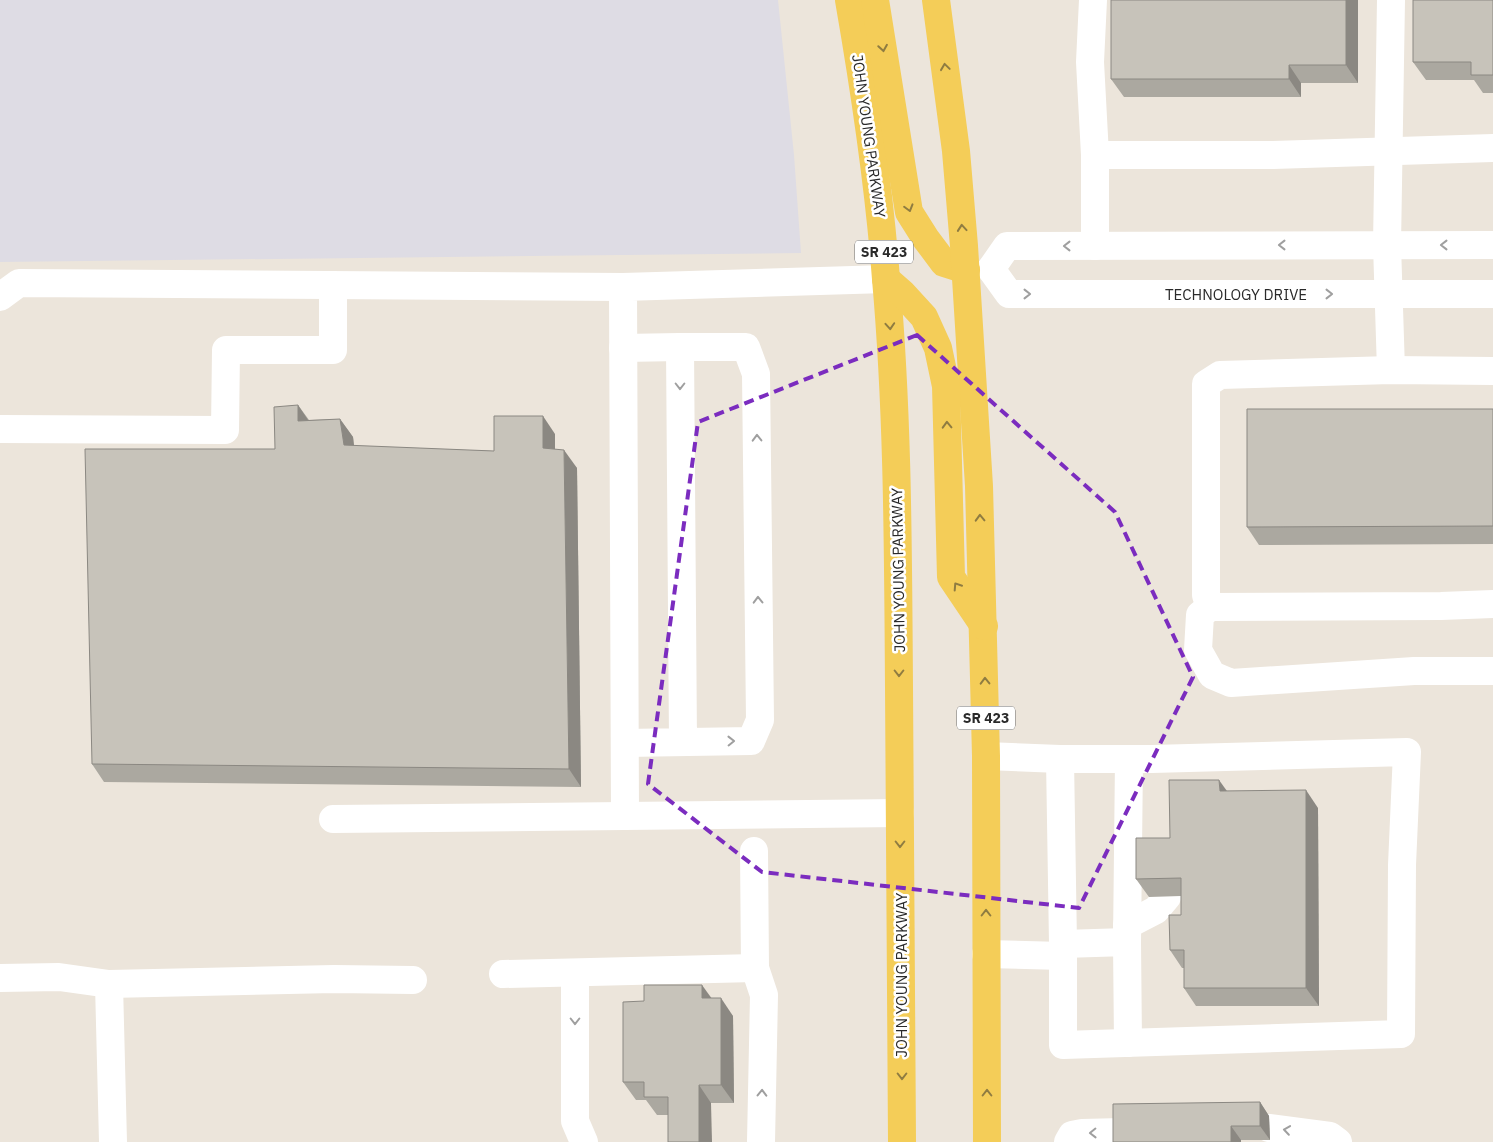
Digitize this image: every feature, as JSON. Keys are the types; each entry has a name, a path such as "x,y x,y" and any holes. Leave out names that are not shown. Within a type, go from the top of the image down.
{"main road":[{"name":"JOHN YOUNG PARKWAY","path":"849,0 873,157 886,279 894,397 898,507 902,1142"},
{"path":"875,0 909,212 926,239 944,262 979,269"},
{"name":"SR 423","path":"936,0 956,152 979,269 979,486 986,756 987,1142"},
{"path":"886,279 924,317 938,348 946,386 951,577 984,626"}],"street":[{"path":"1093,0 1090,62 1095,154 1095,246"},
{"path":"1391,0 1387,245 1391,370"},
{"path":"1095,154 1273,155 1493,148"},
{"path":"979,269 1007,246 1493,245"},
{"name":"TECHNOLOGY DRIVE","path":"979,269 1009,294 1493,294"},
{"path":"0,297 19,283 623,287 886,279"},
{"path":"0,429 226,430 226,350 333,350 333,285"},
{"path":"623,287 626,816"},
{"path":"680,347 683,742"},
{"path":"623,348 746,347 756,374 760,720 751,741 625,743"},
{"path":"1210,607 1206,595 1206,384 1220,375 1391,370 1493,371"},
{"path":"1493,604 1210,607 1200,615 1198,650 1212,675 1231,683 1414,671 1493,671"},
{"path":"986,756 1128,759 1406,752 1402,865 1401,1034 1062,1045 1063,950 1060,759"},
{"path":"1128,759 1128,1043"},
{"path":"333,819 900,813"},
{"path":"1128,830 1153,840"},
{"path":"754,851 755,968 764,995 761,1142"},
{"path":"986,954 1063,950 1127,933 1156,910 1167,897"},
{"path":"504,974 755,968"},
{"path":"574,973 575,1120 584,1142"},
{"path":"0,978 59,977 109,984 334,979 413,980"},
{"path":"109,984 113,1142"},
{"path":"1270,1128 1324,1140"},
{"path":"1068,1142 1072,1135 1082,1133 1122,1132"}],"highlighted area":[{"path":"917,335 1115,512 1193,677 1079,908 762,872 648,784 698,422"}],"shaded area":[{"path":"0,0 778,0 794,155 801,253 0,262"}],"building":[{"path":"1111,0 1346,0 1346,65 1289,65 1289,79 1111,79"},
{"path":"1413,0 1493,0 1493,75 1471,75 1471,62 1413,62"},
{"path":"298,405 298,421 340,419 344,445 494,451 494,416 543,416 543,448 564,450 569,769 92,764 85,449 275,449 274,407"},
{"path":"1247,409 1493,409 1493,526 1247,527"},
{"path":"1169,780 1219,780 1220,791 1306,790 1306,988 1184,988 1184,950 1170,950 1169,915 1181,915 1181,878 1136,879 1136,838 1170,838"},
{"path":"644,985 702,985 702,998 721,998 721,1085 699,1085 699,1142 668,1142 668,1097 644,1097 644,1082 623,1082 623,1002 644,1001"},
{"path":"1260,1102 1260,1126 1231,1126 1231,1142 1113,1142 1113,1104"}]}
